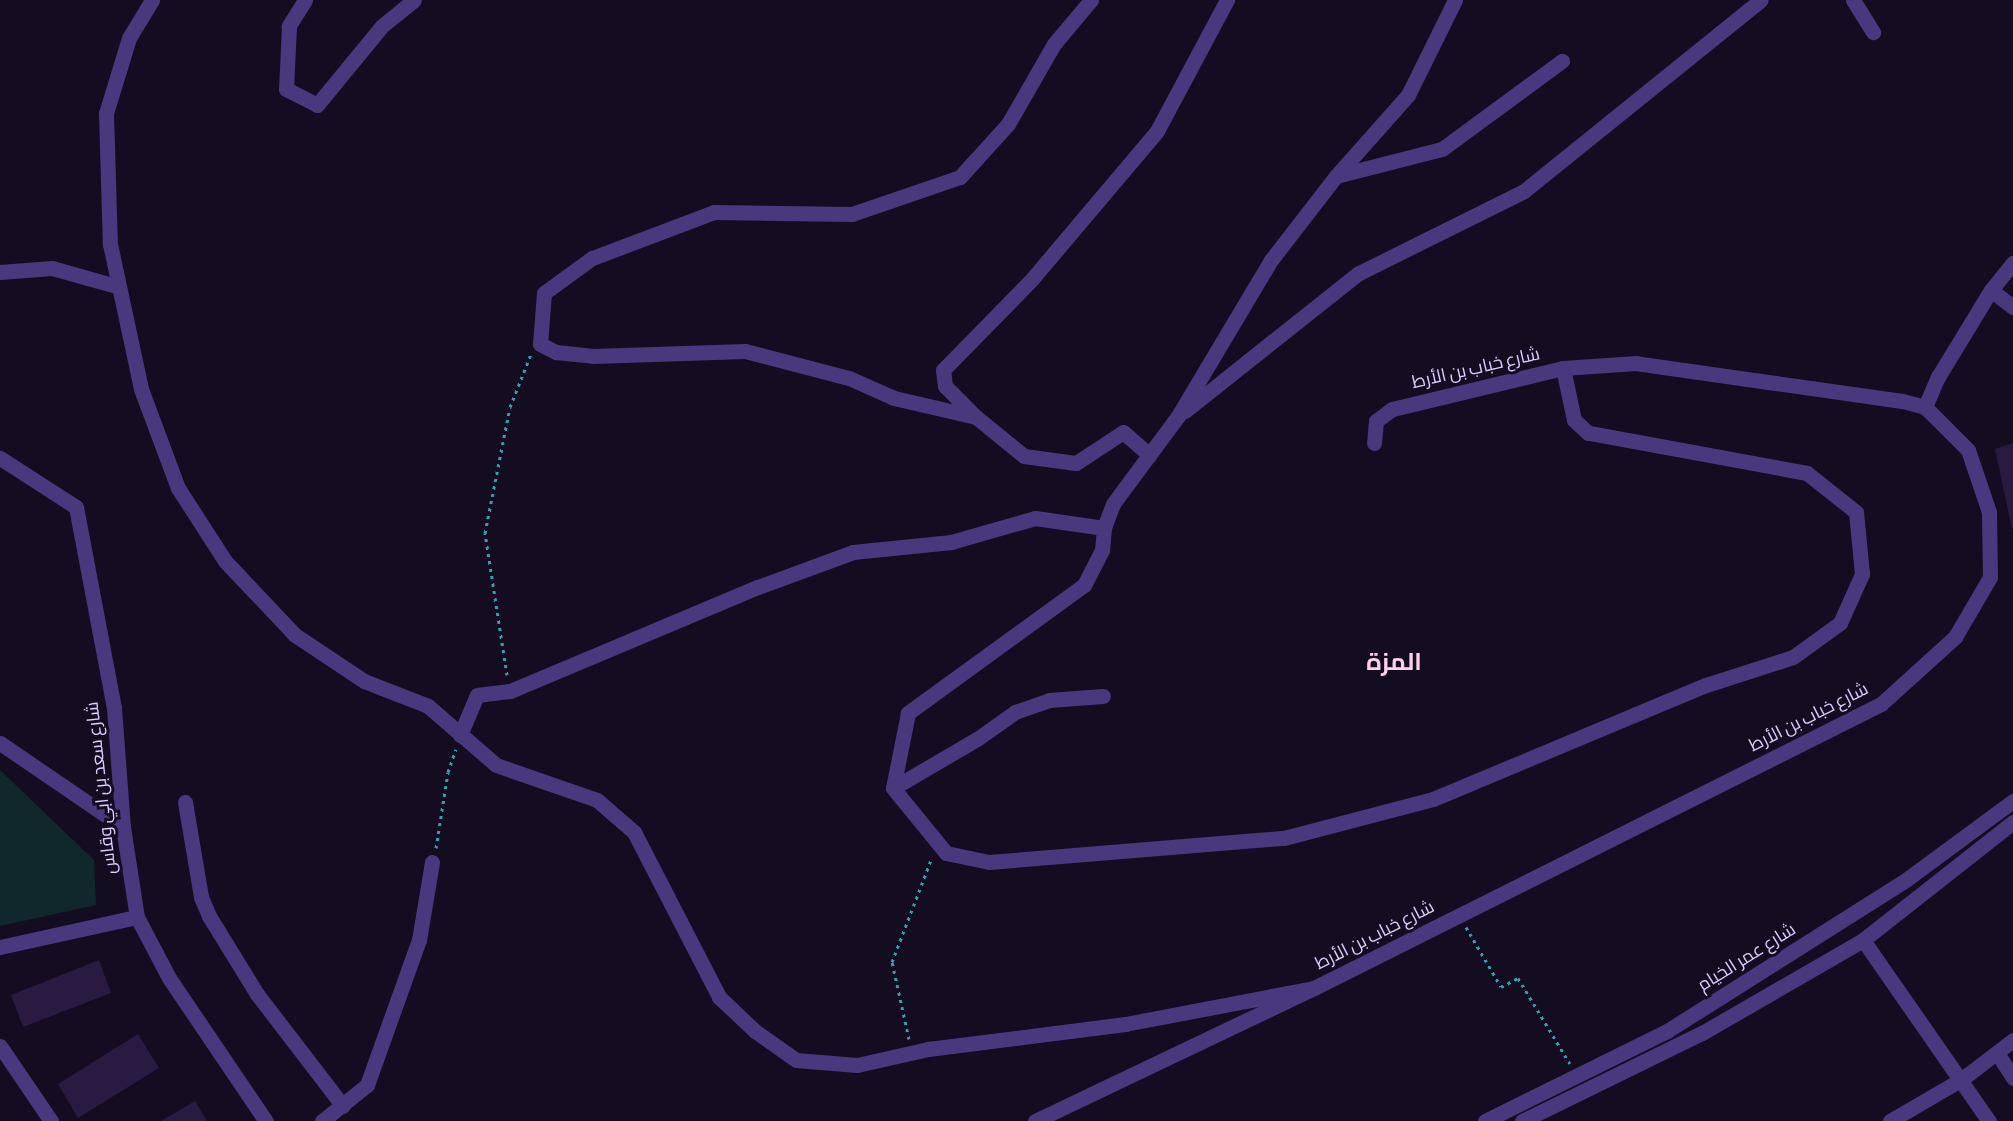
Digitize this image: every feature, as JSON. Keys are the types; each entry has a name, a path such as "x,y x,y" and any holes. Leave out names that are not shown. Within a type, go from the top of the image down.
{"street":[{"path":"152,0 129,38 106,113 110,244 116,286 141,389 178,488 225,561 295,635 364,681 428,706 496,765 597,800 634,832 719,997 755,1031 796,1060 857,1065 912,1052 1125,1024 1314,988"},
{"path":"305,0 289,26 286,89 317,105 382,26 414,0"},
{"path":"976,417 894,398 849,378 745,351 593,356 556,352 540,344 544,293 592,258 714,212 852,214 960,177 1008,124 1054,44 1091,0"},
{"path":"1149,455 1123,432 1076,463 1024,456 976,417 945,386 943,370 1032,279 1157,131 1227,0"},
{"path":"893,788 908,713 1084,585 1102,550 1104,528 1113,504 1178,416 1271,260 1336,176 1408,95 1455,0"},
{"path":"1178,416 1357,274 1524,191 1761,0"},
{"path":"1853,0 1873,32"},
{"path":"1336,176 1442,149 1562,61"},
{"path":"1925,407 1938,377 1991,290 2013,263"},
{"path":"0,272 52,268 116,286"},
{"path":"1991,290 2013,307"},
{"name":"شارع خباب بن الأرط","path":"1035,1121 1055,1117 1881,704 1955,637 1990,577 1989,512 1968,450 1925,407 1636,363 1563,368 1392,409 1376,421 1374,443"},
{"path":"893,788 946,853 988,862 1284,838 1433,799 1706,685 1793,657 1840,623 1862,574 1856,512 1808,473 1588,433 1574,420 1563,368"},
{"name":"شارع سعد بن ابي وقاس","path":"0,458 76,507 114,708 123,827 137,916 169,978 266,1121"},
{"path":"460,735 477,695 510,692 758,587 853,552 951,542 1035,518 1104,528"},
{"path":"893,788 977,739 1015,712 1049,700 1102,696"},
{"path":"0,743 123,827"},
{"name":"شارع عمر الخيام","path":"1485,1121 1667,1031 1903,882 2013,801"},
{"path":"185,802 201,897 209,916 257,994 343,1106"},
{"path":"1522,1121 1702,1033 1863,940 2013,822"},
{"path":"321,1121 368,1085 419,940 432,862"},
{"path":"0,947 137,916"},
{"path":"1863,940 1962,1079 1989,1121"},
{"path":"1890,1121 1962,1079 2013,1040"},
{"path":"0,1046 51,1121"},
{"path":"1997,1053 2013,1078"}],"path":[{"path":"510,692 485,533 510,407 526,360 540,344"},
{"path":"432,862 448,772 460,735"},
{"path":"912,1052 892,962 938,843"},
{"path":"1459,915 1501,987 1518,978 1578,1075"}],"green space":[{"path":"0,770 94,860 96,905 0,926"}],"building":[{"path":"2013,443 2013,528 2012,529 1995,449"},
{"path":"99,960 111,993 23,1027 11,995"},
{"path":"138,1034 159,1068 78,1118 58,1084"},
{"path":"195,1101 207,1121 161,1121"}],"district":[{"name":"المزة","path":"1394,664"}]}
